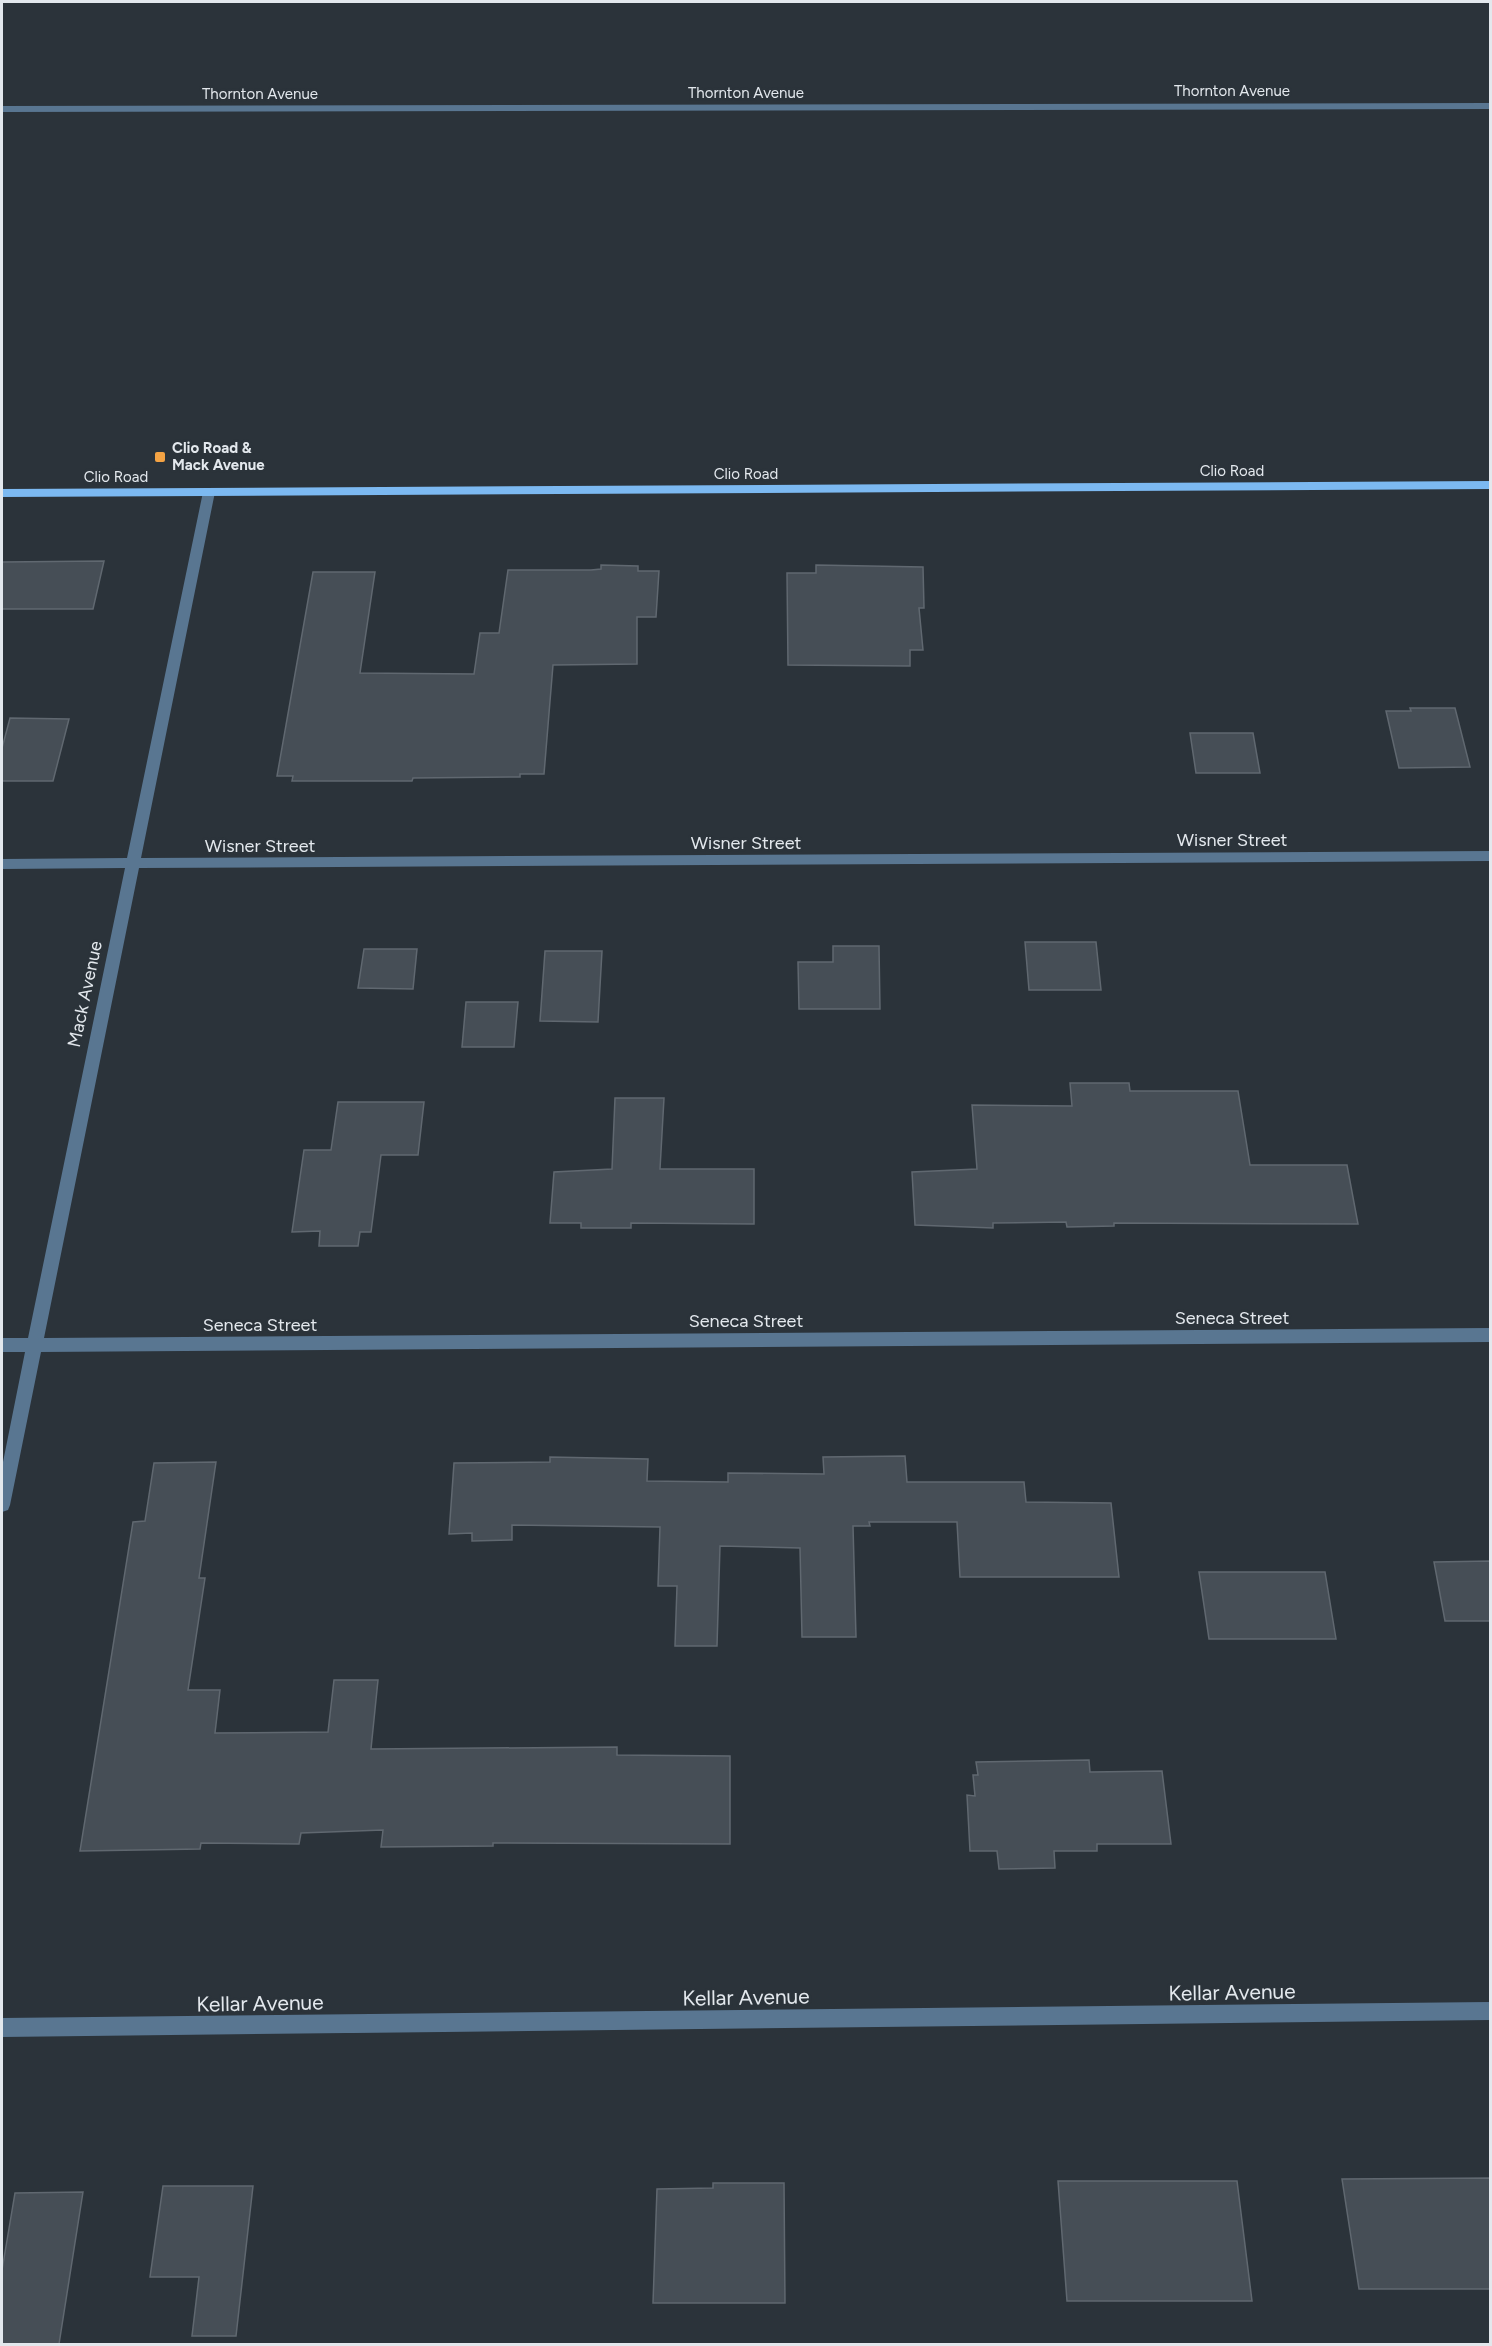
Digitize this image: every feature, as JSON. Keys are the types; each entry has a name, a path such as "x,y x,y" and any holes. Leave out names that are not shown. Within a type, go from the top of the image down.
{"main road":[{"name":"Clio Road","path":"2,493 1491,485"}],"street":[{"name":"Thornton Avenue","path":"2,109 1491,106"},
{"name":"Mack Avenue","path":"2,1505 209,492"},
{"name":"Wisner Street","path":"2,864 1491,856"},
{"name":"Seneca Street","path":"2,1345 1491,1335"},
{"name":"Kellar Avenue","path":"2,2028 1491,2011"}],"building":[{"path":"104,561 93,609 2,609 2,562"},
{"path":"601,565 638,566 638,571 659,571 656,617 637,617 637,664 553,665 544,774 520,774 520,777 413,778 412,781 292,781 293,776 277,776 313,572 375,572 360,673 474,674 480,633 499,633 508,570 591,570 601,569"},
{"path":"816,565 923,567 924,608 919,608 923,650 910,650 910,666 788,665 787,573 816,573"},
{"path":"1410,708 1455,708 1470,767 1399,768 1386,711 1411,711"},
{"path":"10,718 69,719 53,781 2,781 2,748"},
{"path":"1190,733 1253,733 1260,773 1196,773"},
{"path":"1025,942 1096,942 1101,990 1029,990"},
{"path":"833,946 879,946 880,1009 799,1009 798,962 833,962"},
{"path":"364,949 417,949 413,989 358,988"},
{"path":"545,951 602,951 598,1022 540,1021"},
{"path":"466,1002 518,1002 514,1047 462,1047"},
{"path":"1070,1083 1129,1083 1130,1091 1238,1091 1250,1165 1347,1165 1358,1224 1114,1223 1114,1226 1067,1227 1066,1222 993,1223 993,1228 915,1225 912,1172 977,1169 972,1105 1072,1106"},
{"path":"615,1098 664,1098 660,1169 754,1169 754,1224 631,1223 631,1228 581,1228 581,1223 550,1223 554,1172 612,1169"},
{"path":"338,1102 424,1102 418,1155 381,1155 371,1232 360,1232 358,1246 319,1246 320,1231 292,1232 304,1150 331,1150"},
{"path":"905,1456 907,1482 1024,1482 1026,1502 1111,1503 1119,1577 960,1577 957,1522 869,1522 870,1526 853,1526 856,1637 802,1637 800,1548 720,1546 717,1646 675,1646 677,1586 658,1586 660,1527 512,1525 512,1540 472,1541 472,1533 449,1534 454,1463 550,1462 550,1457 648,1459 647,1481 728,1482 728,1473 824,1474 823,1457"},
{"path":"216,1462 199,1578 205,1578 188,1690 220,1690 215,1733 328,1732 334,1680 378,1680 371,1749 617,1747 617,1755 730,1756 730,1844 493,1843 493,1846 381,1847 383,1830 301,1833 299,1844 201,1843 200,1849 80,1851 133,1522 145,1521 154,1463"},
{"path":"1491,1561 1491,1621 1445,1621 1434,1562"},
{"path":"1199,1572 1325,1572 1336,1639 1209,1639"},
{"path":"1089,1760 1090,1772 1162,1771 1171,1844 1097,1844 1097,1851 1054,1851 1055,1868 999,1869 997,1851 970,1851 967,1795 975,1796 973,1775 978,1775 976,1762"},
{"path":"1491,2178 1491,2289 1359,2289 1342,2179"},
{"path":"1058,2181 1237,2181 1252,2301 1067,2301"},
{"path":"713,2183 784,2183 785,2303 653,2303 657,2189 713,2188"},
{"path":"163,2186 253,2186 236,2336 192,2336 199,2277 150,2277"},
{"path":"83,2192 59,2344 2,2344 2,2270 15,2193"}],"place":[{"name":"Clio Road & Mack Avenue","path":"160,457"}]}
